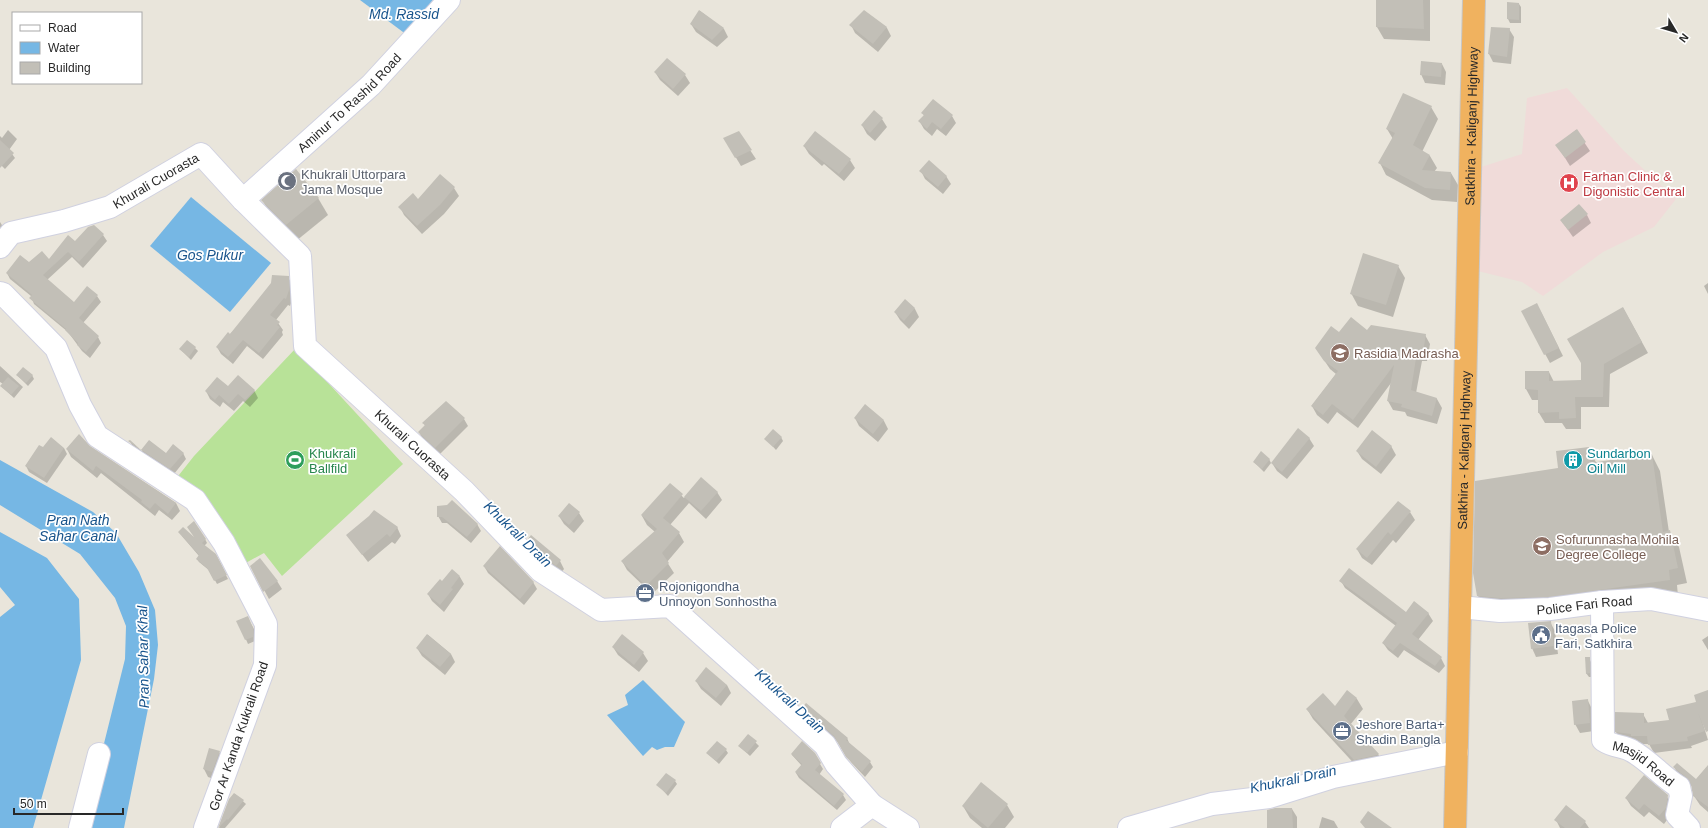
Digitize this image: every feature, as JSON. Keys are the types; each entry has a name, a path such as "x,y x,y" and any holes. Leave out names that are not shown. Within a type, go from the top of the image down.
{"highway":[{"name":"Satkhira - Kaliganj Highway","path":"1455,828 1474,0"}],"street":[{"name":"Aminur To Rashid Road","path":"243,200 371,85 449,0"},
{"name":"Khurali Cuorasta","path":"0,247 11,233 64,221 110,208 201,154 243,200 300,256 305,346 464,491 541,571 601,610 670,606 825,745 836,764 872,805 908,828"},
{"name":"Gor Ar Kanda Kukrali Road","path":"0,293 3,294 56,348 80,405 97,436 195,500 224,543 266,624 266,665 205,828"},
{"name":"Police Fari Road","path":"1460,608 1500,611 1543,609 1602,602 1651,599 1708,610"},
{"name":"Masjid Road","path":"1602,602 1603,740 1612,746 1630,749 1647,761 1667,780 1679,787 1681,796 1677,815 1689,828"},
{"path":"1129,828 1212,804 1269,797 1333,777 1457,752"},
{"path":"80,828 99,754"},
{"path":"842,828 872,805"}],"shaded area":[{"name":"Farhan Clinic & Digonistic Central","path":"1567,88 1624,151 1676,199 1654,227 1603,252 1543,296 1522,282 1478,271 1481,167 1522,154 1527,98"}],"green space":[{"name":"Khukrali Ballfild","path":"296,348 403,464 282,576 264,553 242,565 175,480 194,456"}],"water":[{"name":"Md. Rassid","path":"360,0 433,0 407,35"},
{"name":"Gos Pukur","path":"191,197 271,263 230,312 150,246"},
{"name":"Pran Nath Sahar Canal","path":"0,460 93,512 116,533 139,572 155,610 158,645 154,679 124,828 83,828 125,659 126,626 115,598 80,554 0,505"},
{"path":"0,532 47,558 79,599 81,660 33,828 0,828 0,617 15,605 0,587"},
{"path":"643,680 685,722 674,747 665,747 657,750 652,747 643,756 607,715 628,705 625,695"}],"building":[{"path":"1376,0 1423,0 1424,29 1376,27"},
{"path":"1507,2 1519,3 1519,20 1507,19"},
{"path":"699,10 724,28 712,40 690,24"},
{"path":"864,10 887,27 873,44 849,25"},
{"path":"1491,27 1510,28 1507,57 1488,54"},
{"path":"667,58 686,74 673,89 654,72"},
{"path":"1421,61 1442,63 1441,77 1420,75"},
{"path":"1403,93 1432,106 1413,145 1430,155 1422,170 1451,172 1450,190 1425,188 1378,163 1395,133 1386,129"},
{"path":"933,99 953,115 941,129 932,122 927,129 918,121 924,115 921,113"},
{"path":"874,110 883,118 870,133 861,125"},
{"path":"1577,129 1586,142 1565,158 1555,145"},
{"path":"739,131 752,150 735,158 723,138"},
{"path":"815,131 851,159 839,174 803,146"},
{"path":"0,140 14,153 0,168"},
{"path":"929,160 947,176 938,187 919,171"},
{"name":"Khukrali Uttorpara Jama Mosque","path":"296,169 319,198 286,225 261,200"},
{"path":"440,174 455,187 440,205 417,226 398,207 413,193 418,199"},
{"path":"1579,204 1588,214 1568,230 1560,220"},
{"path":"94,225 104,234 79,262 68,252 43,275 74,302 87,286 98,295 79,318 99,336 86,352 77,345 78,343 65,330 66,329 29,298 32,295 6,273 20,255 29,262 42,251 49,259 68,235 75,241 88,227"},
{"path":"1363,253 1399,265 1386,305 1350,294"},
{"path":"272,275 289,276 289,290 286,299 284,298 270,315 280,322 277,325 280,327 259,353 243,340 228,357 216,347 228,332 230,334 271,283"},
{"path":"905,299 915,308 904,321 894,312"},
{"path":"1537,303 1559,348 1544,355 1521,311"},
{"path":"1623,307 1642,342 1604,364 1603,397 1575,397 1576,418 1559,419 1559,412 1538,413 1538,390 1525,389 1525,371 1549,371 1549,381 1581,380 1581,363 1567,339"},
{"path":"1351,317 1367,330 1371,325 1426,334 1423,353 1417,352 1411,390 1437,398 1432,416 1401,407 1402,404 1387,401 1394,365 1353,420 1332,404 1323,415 1311,406 1338,371 1324,361 1315,348 1331,326 1339,332"},
{"path":"187,340 196,347 189,357 179,349"},
{"path":"23,367 33,375 26,383 16,375"},
{"path":"238,375 255,390 245,400 238,394 229,404 219,395 215,400 205,391 217,377 228,386"},
{"path":"8,377 19,386 11,395 0,386"},
{"path":"446,401 465,418 435,448 418,432 425,425 422,423"},
{"path":"865,404 884,420 873,434 854,418"},
{"path":"1298,428 1310,438 1282,472 1271,463"},
{"path":"773,429 782,437 773,447 764,439"},
{"path":"1372,430 1392,446 1376,467 1356,451"},
{"path":"79,434 90,446 176,503 168,514 155,503 150,509 141,502 142,500 96,466 93,471 66,449"},
{"path":"51,437 64,448 44,478 25,466 39,445 43,447"},
{"path":"130,440 140,449 128,441"},
{"path":"149,440 166,453 173,444 184,453 170,469 141,450"},
{"name":"Sofurunnasha Mohila Degree College","path":"1589,447 1590,463 1652,454 1663,532 1670,530 1678,568 1669,570 1670,580 1549,597 1500,598 1477,596 1473,573 1475,481 1558,468 1556,451"},
{"path":"1261,451 1270,459 1262,469 1253,462"},
{"path":"701,477 718,492 701,511 684,497"},
{"path":"670,483 683,494 663,518 680,532 662,553 669,563 646,586 621,561 657,529 641,515"},
{"path":"452,500 478,524 467,537 442,517 437,517 437,506 447,505"},
{"path":"1398,501 1411,511 1391,535 1388,532 1367,558 1356,549"},
{"path":"569,503 580,512 569,525 558,516"},
{"path":"374,510 398,527 390,537 387,534 362,555 346,535"},
{"path":"194,521 206,539 202,543 216,554 227,575 214,581 207,568 196,559 199,555 178,532 183,527 194,537 187,527"},
{"path":"531,535 561,560 556,566 549,561 528,539"},
{"path":"500,546 534,582 520,599 483,566"},
{"path":"260,558 278,581 263,592 250,566"},
{"path":"1349,568 1406,612 1414,601 1429,613 1412,634 1442,657 1435,666 1400,643 1393,651 1382,643 1397,623 1339,581"},
{"path":"452,569 460,576 451,588 453,589 440,605 427,594 440,579 442,581"},
{"path":"248,616 253,628 253,637 245,640 236,621"},
{"name":"Itagasa Police Fari, Satkhira","path":"1551,621 1554,646 1531,649 1528,623"},
{"path":"427,634 451,654 440,667 416,648"},
{"path":"622,634 644,652 634,665 612,647"},
{"path":"1585,657 1590,657 1590,673 1586,674"},
{"path":"706,667 727,685 716,698 695,681"},
{"name":"Jeshore Barta+ Shadin Bangla","path":"1347,690 1357,698 1344,716 1379,754 1377,755 1354,760 1306,709 1323,693 1335,706"},
{"path":"1708,690 1708,731 1706,732 1698,713 1705,731 1687,737 1688,741 1648,745 1647,736 1631,736 1631,734 1615,732 1615,712 1644,713 1644,723 1669,720 1666,709 1696,702 1694,695"},
{"path":"1588,699 1590,723 1574,725 1572,701"},
{"path":"806,703 848,738 846,740 871,761 862,772 846,757 834,736 802,708"},
{"path":"748,734 757,741 747,753 738,746"},
{"path":"717,741 727,749 716,761 706,753"},
{"path":"802,741 815,753 821,763 815,770 844,794 834,806 795,772 802,764 791,754"},
{"path":"209,748 220,751 212,772 203,769"},
{"path":"1677,763 1696,779 1708,765 1708,807 1693,796 1691,784 1686,777 1673,767"},
{"path":"666,773 676,780 666,793 656,785"},
{"path":"1644,775 1668,795 1666,808 1659,816 1644,804 1639,810 1625,798"},
{"path":"981,782 1008,804 988,828 962,806"},
{"path":"234,793 244,800 228,820 227,819 218,828 229,799"},
{"path":"1566,805 1586,821 1580,828 1565,828 1554,820"},
{"path":"1275,808 1292,808 1293,828 1267,828 1267,810"},
{"path":"1368,811 1392,828 1365,828 1360,822"}],"place":[{"name":"Khukrali Uttorpara Jama Mosque","path":"287,181"},
{"name":"Farhan Clinic & Digonistic Central","path":"1569,183"},
{"name":"Rasidia Madrasha","path":"1340,353"},
{"name":"Khukrali Ballfild","path":"295,460"},
{"name":"Sundarbon Oil Mill","path":"1573,460"},
{"name":"Sofurunnasha Mohila Degree College","path":"1542,546"},
{"name":"Rojonigondha Unnoyon Sonhostha","path":"645,593"},
{"name":"Itagasa Police Fari, Satkhira","path":"1541,635"},
{"name":"Jeshore Barta+ Shadin Bangla","path":"1342,731"}],"water label":[{"name":"Khukrali Drain","path":"518,534"},
{"name":"Pran Sahar Khal","path":"143,657"},
{"name":"Khukrali Drain","path":"790,701"},
{"name":"Khukrali Drain","path":"1293,779"}]}
